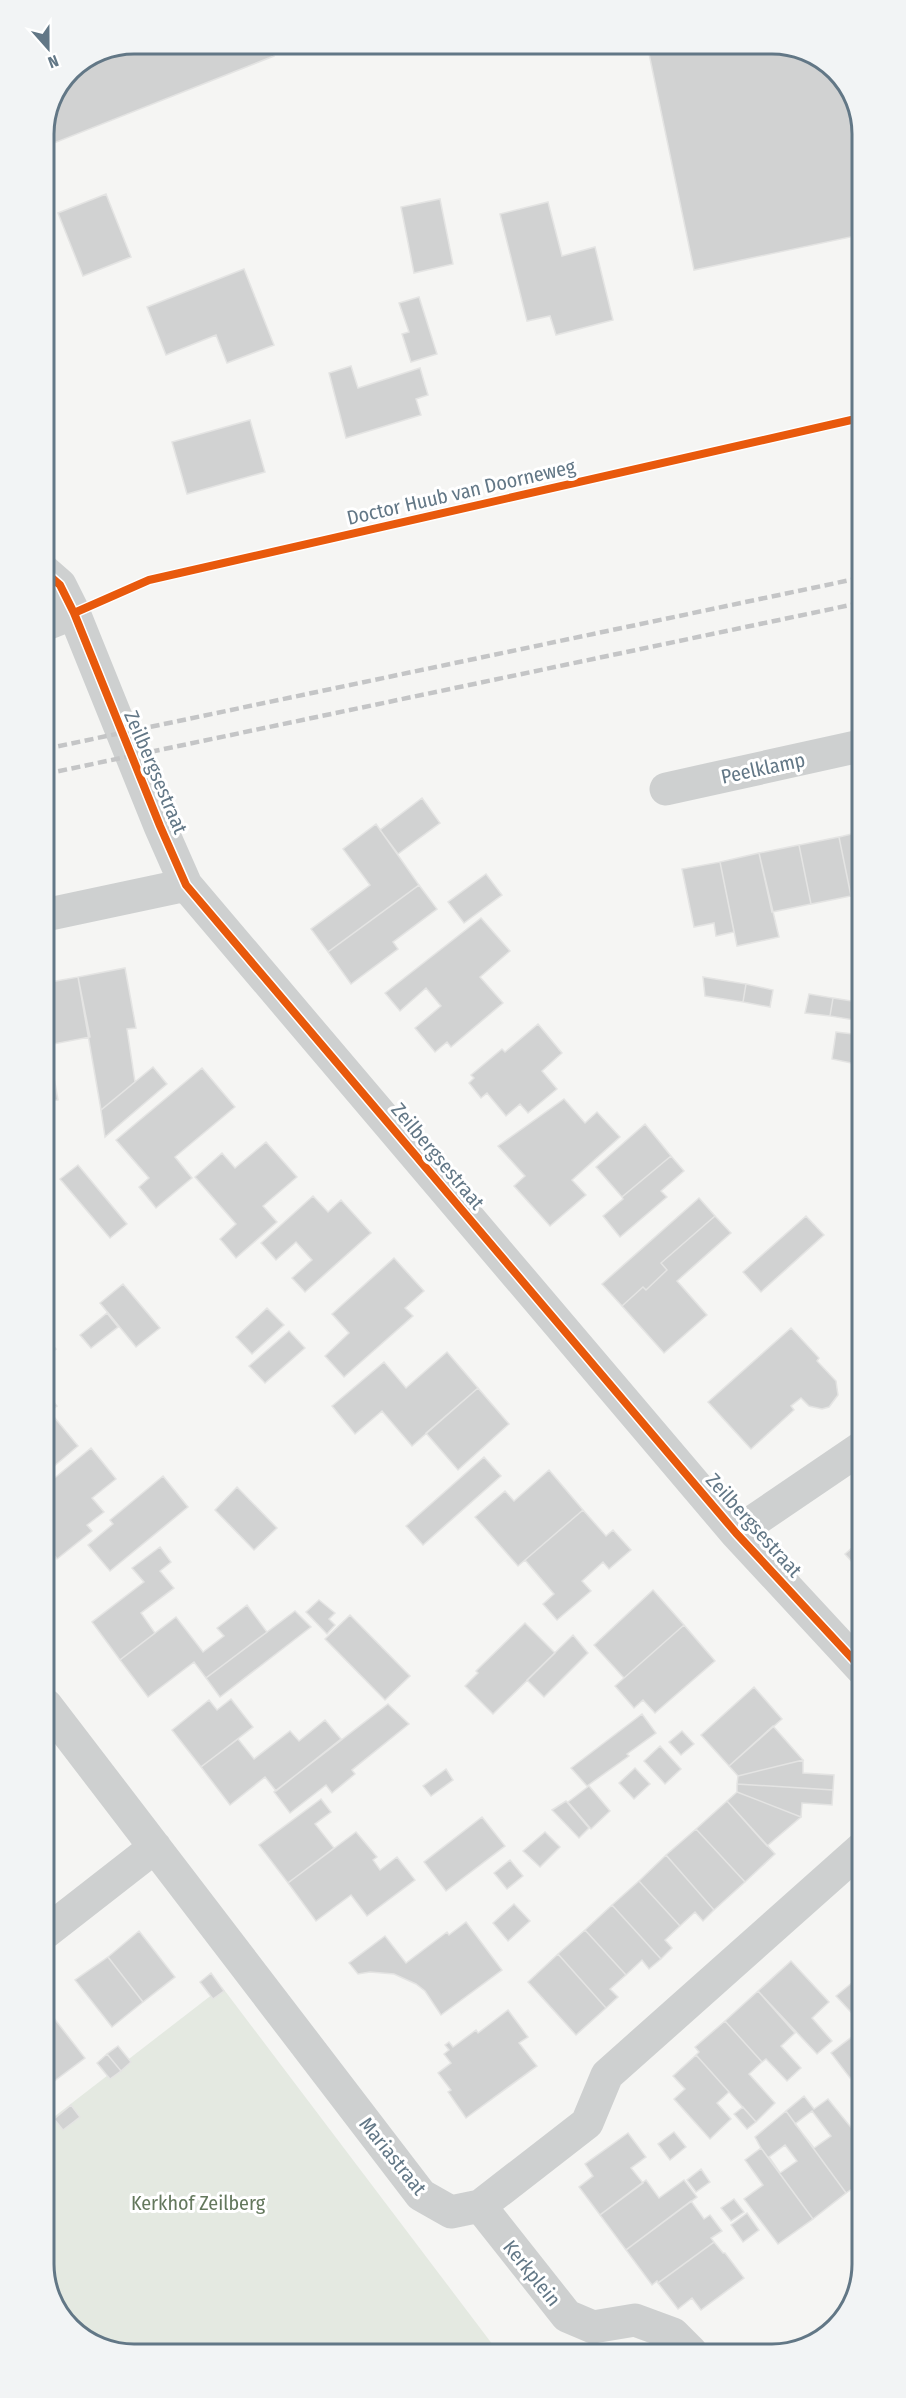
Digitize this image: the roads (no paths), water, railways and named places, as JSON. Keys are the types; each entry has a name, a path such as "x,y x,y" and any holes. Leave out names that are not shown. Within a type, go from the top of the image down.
{"street":[{"name":"Zeilbergsestraat","path":"54,580 60,585 74,613 186,885 736,1533 852,1658"},
{"path":"54,622 74,613"},
{"name":"Peelklamp","path":"666,789 852,748"},
{"path":"54,913 186,885"},
{"path":"736,1533 852,1454"},
{"name":"Mariastraat","path":"54,1715 421,2195 451,2212 480,2206 587,2123 607,2075 852,1857"},
{"path":"54,1926 156,1847"},
{"name":"Kerkplein","path":"480,2206 567,2316 593,2326 635,2320 673,2334 683,2344"}],"railway":[{"path":"54,747 852,580"},
{"path":"54,772 852,605"}],"park label":[{"name":"Kerkhof Zeilberg","path":"198,2203"}]}
